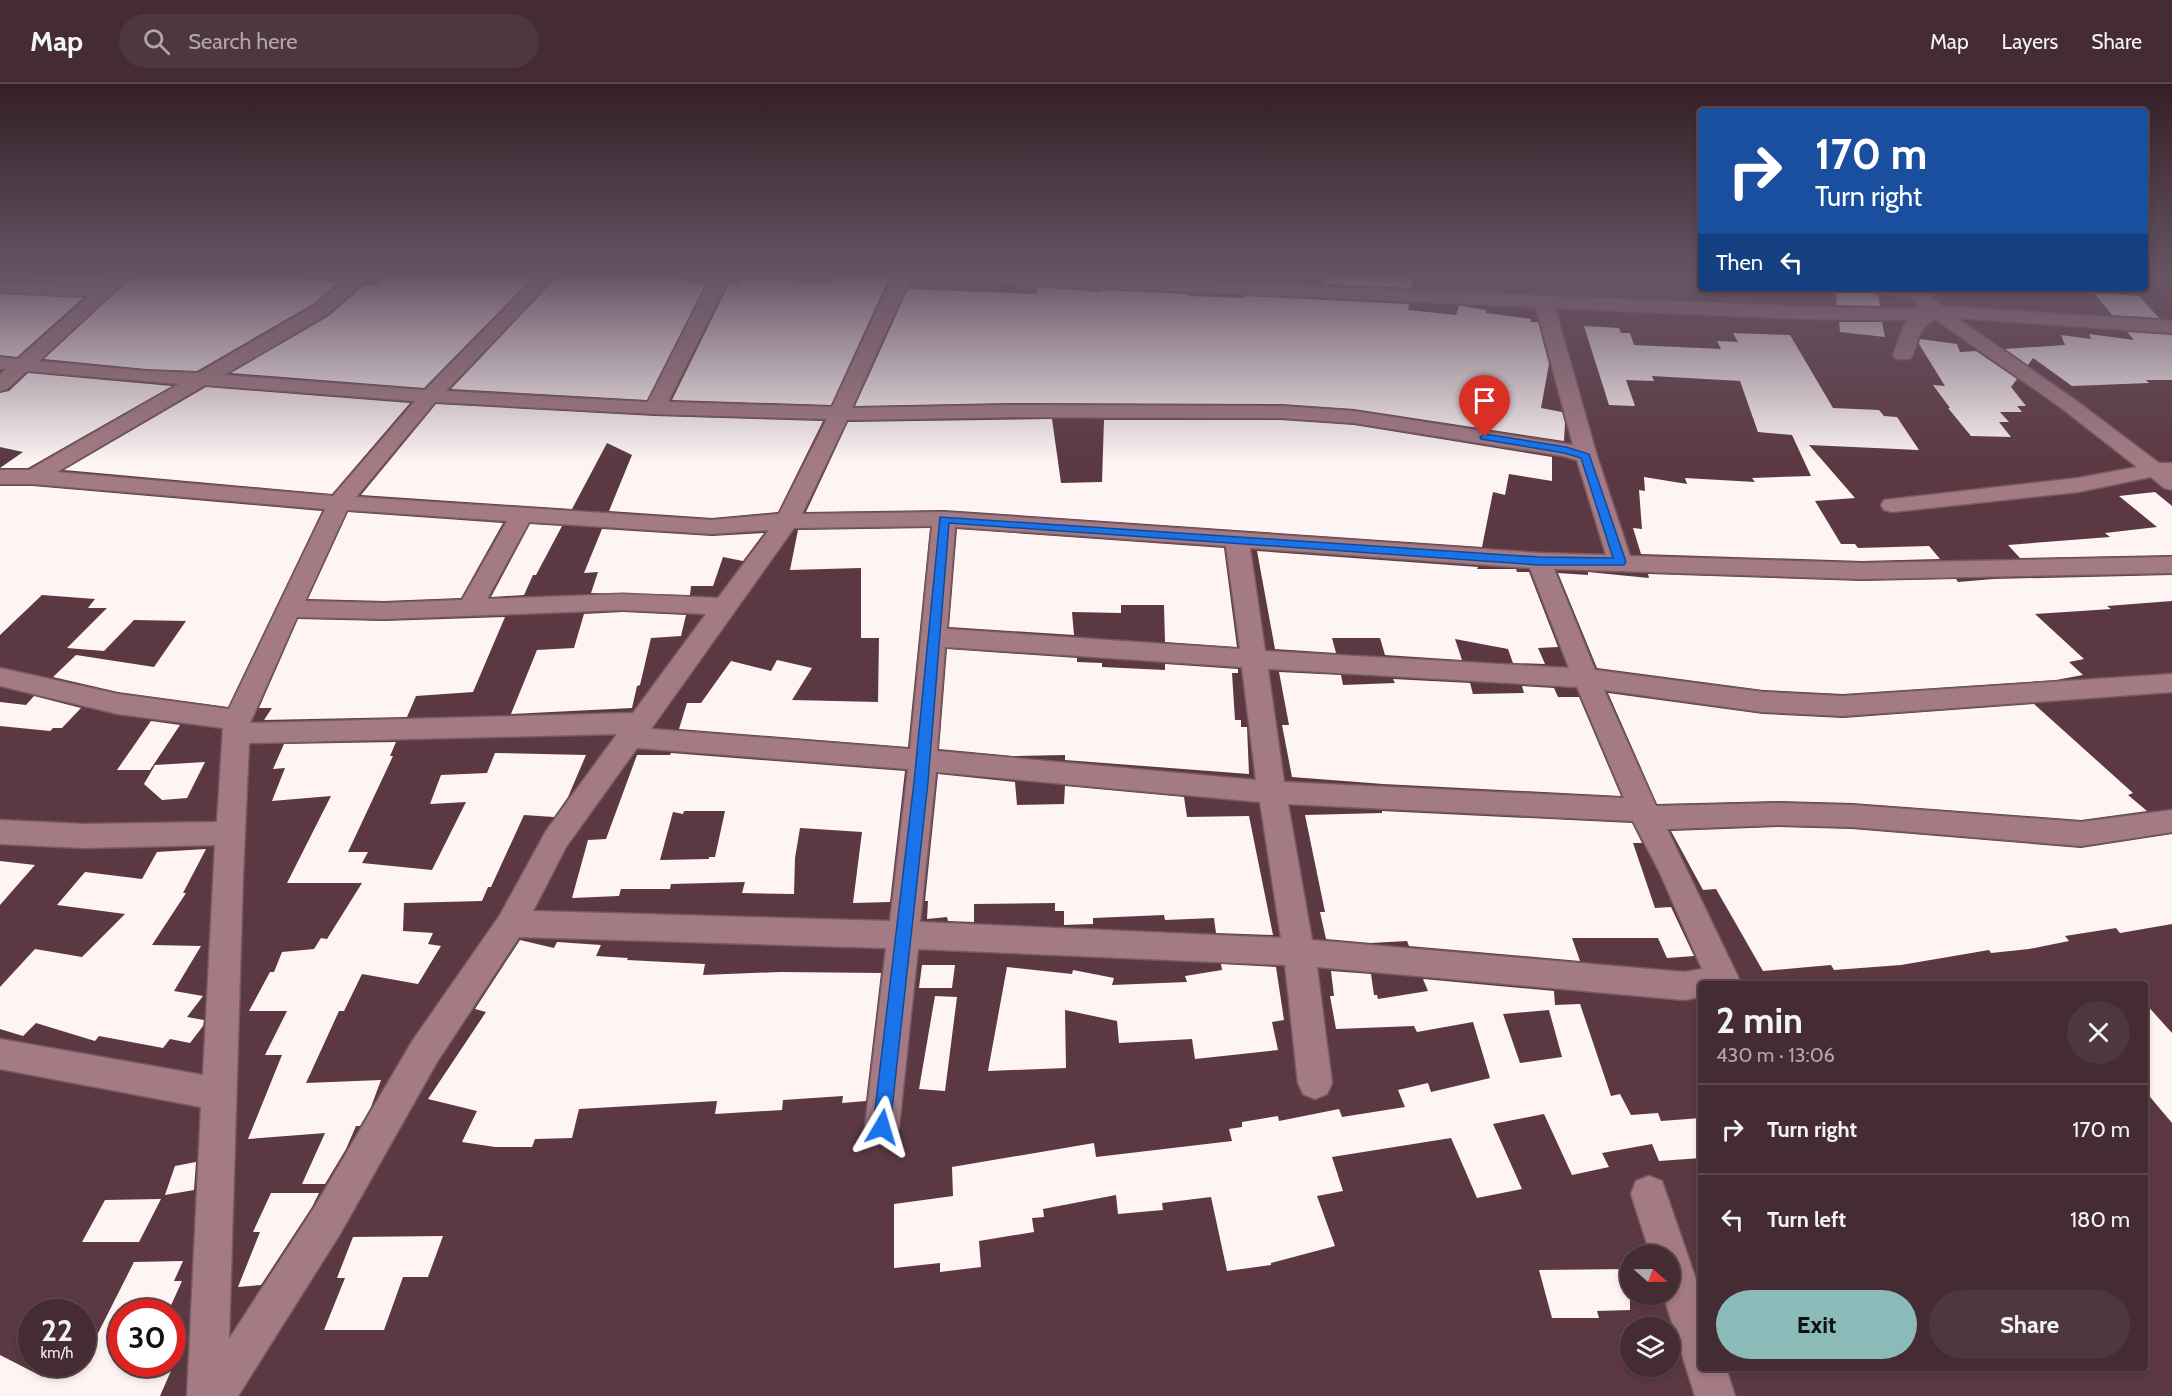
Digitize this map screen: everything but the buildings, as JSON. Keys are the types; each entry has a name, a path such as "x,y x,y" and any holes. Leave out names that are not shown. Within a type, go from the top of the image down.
{"street":[{"path":"0,385 50,339"},
{"path":"33,477 270,339"},
{"path":"207,1396 237,727 339,503 430,396 485,339"},
{"path":"655,408 689,339"},
{"path":"215,1396 327,1221 425,1051 511,924 556,839 788,521 873,339"},
{"path":"1554,339 1586,456 1620,562"},
{"path":"1902,355 1908,339"},
{"path":"1975,339 2163,468 2172,483"},
{"path":"0,363 146,377 655,408 810,411 838,414 1011,411 1281,412 1354,417 1566,450 1586,456"},
{"path":"1892,506 2078,484 2163,468"},
{"path":"0,477 33,477 339,503 712,527 788,521 944,519 1539,561 1862,571 2172,565"},
{"path":"470,607 522,515"},
{"path":"882,1127 923,760 944,519"},
{"path":"1237,540 1272,792 1299,952 1316,1083"},
{"path":"1539,561 1561,621 1644,814 1675,873 1723,979 1712,981"},
{"path":"289,609 384,610 623,602 726,607"},
{"path":"933,637 1253,659 1586,678 1763,702 1843,706 2172,683"},
{"path":"0,677 118,704 237,727 634,730 923,760 1272,792 1644,814 1841,816 2081,834 2172,821"},
{"path":"0,832 84,836 231,833"},
{"path":"511,924 905,934 1299,952 1684,986 1698,983"},
{"path":"0,1054 219,1094"},
{"path":"1649,1194 1698,1343"},
{"path":"1707,1371 1715,1396"}],"route":[{"path":"882,1127 921,782 944,519 1539,561 1620,562 1586,456 1566,450 1485,437"}]}
